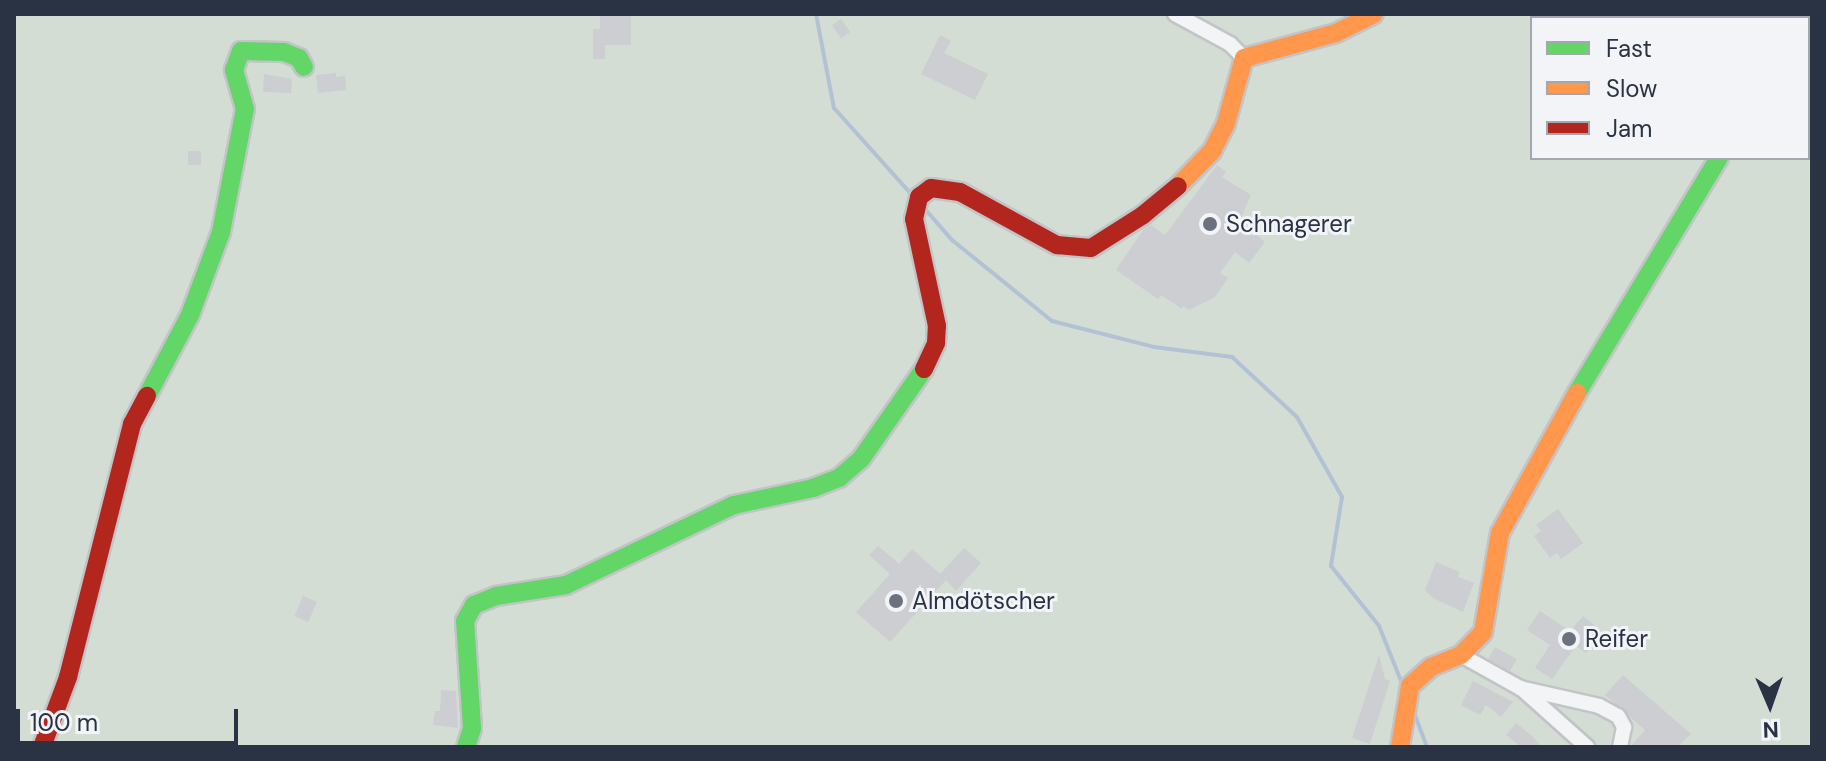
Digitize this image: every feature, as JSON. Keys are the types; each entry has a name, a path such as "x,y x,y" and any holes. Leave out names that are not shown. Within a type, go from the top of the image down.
{"street":[{"path":"1175,14 1230,44 1244,58"},
{"path":"1244,58 1336,33 1374,14"},
{"path":"42,747 68,677 132,424 190,315 221,232 245,109 234,70 241,51 284,52 299,58 304,67"},
{"path":"466,747 472,728 465,621 474,605 496,596 566,585 734,505 813,488 839,478 861,459 930,361 936,343 937,326 917,205 931,188 960,192 1057,245 1091,248 1143,215 1185,180 1212,151 1226,123 1244,58"},
{"path":"1400,747 1410,686 1431,667 1461,655 1483,632 1500,533 1553,432 1718,160"},
{"path":"1461,655 1520,688 1587,747"},
{"path":"1520,688 1599,706 1618,716 1624,727 1620,747"}],"shaded area":[{"path":"14,14 1812,14 1812,747 14,747"}],"building":[{"path":"600,16 631,16 631,45 605,45 605,59 593,59 593,29 600,29"},
{"path":"841,19 850,32 841,38 832,25"},
{"path":"940,35 951,41 944,53 988,74 975,100 921,74"},
{"path":"336,73 336,77 345,76 346,90 318,93 316,75"},
{"path":"264,74 292,79 291,93 263,92"},
{"path":"188,151 201,151 201,165 188,165"},
{"path":"1217,165 1226,172 1222,177 1251,195 1240,220 1265,242 1249,263 1235,252 1220,273 1228,278 1215,297 1189,310 1183,306 1182,309 1161,295 1158,299 1116,270 1143,230 1151,225 1165,235"},
{"path":"1558,509 1583,543 1561,559 1557,553 1550,558 1534,536 1541,531 1536,525"},
{"name":"Almdötscher","path":"878,546 899,564 912,549 940,574 964,548 981,563 956,591 946,580 890,642 856,612 890,574 869,555"},
{"path":"1436,562 1460,572 1458,577 1474,583 1463,612 1433,598 1425,590"},
{"path":"303,596 317,602 308,622 294,616"},
{"name":"Reifer","path":"1540,611 1570,631 1583,616 1603,632 1586,653 1576,646 1552,679 1535,668 1550,645 1527,630"},
{"path":"1495,647 1517,659 1510,671 1488,659"},
{"path":"1379,655 1385,679 1390,681 1370,744 1352,738"},
{"path":"1623,675 1691,734 1677,747 1630,747 1645,730 1605,695"},
{"path":"1473,681 1513,702 1501,717 1486,705 1480,715 1461,705"},
{"path":"441,690 456,691 458,728 433,725 435,711 440,711"},
{"path":"1516,723 1541,747 1521,747 1506,735"}],"waterway":[{"path":"816,14 834,108 913,196"},
{"path":"924,208 952,240 1052,321 1154,347 1232,357 1297,417 1342,497 1331,566 1379,626 1403,686"},
{"path":"1414,713 1427,747"}],"traffic: fast":[{"path":"147,396 190,315 221,232 245,109 234,70 241,51 284,52 299,58 304,67"},
{"path":"1577,393 1718,160"},
{"path":"466,747 472,728 465,621 474,605 496,596 566,585 734,505 813,488 839,478 861,459 924,369"}],"traffic: slow":[{"path":"1178,186 1212,151 1226,123 1244,58 1336,33 1374,14"},
{"path":"1400,747 1410,686 1431,667 1461,655 1483,632 1500,533 1577,393"}],"traffic: jam":[{"path":"924,369 936,343 937,326 914,219 919,197 931,188 960,192 1057,245 1091,248 1143,215 1178,186"},
{"path":"42,747 68,677 132,424 147,396"}],"place":[{"name":"Schnagerer","path":"1210,224"},
{"name":"Almdötscher","path":"896,601"},
{"name":"Reifer","path":"1569,639"}]}
